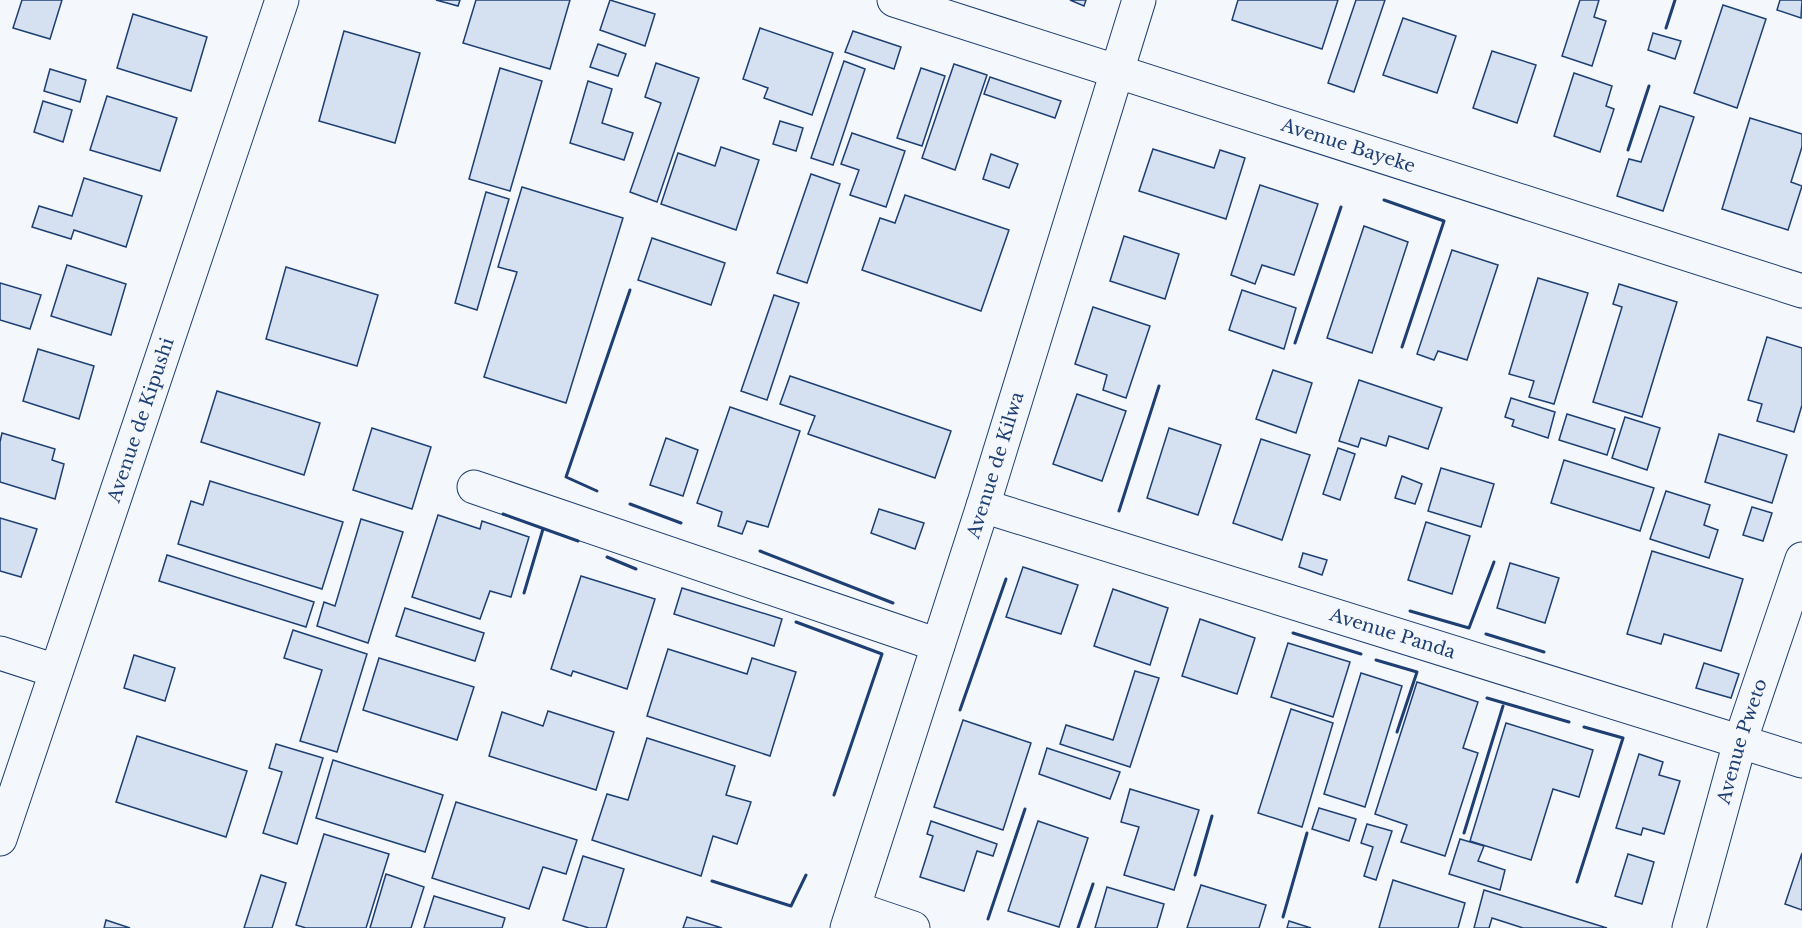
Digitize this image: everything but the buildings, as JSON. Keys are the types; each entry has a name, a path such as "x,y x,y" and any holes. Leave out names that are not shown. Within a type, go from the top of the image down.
{"street":[{"name":"Avenue de Kipushi","path":"0,839 282,0"},
{"name":"Avenue Bayeke","path":"894,0 1802,291"},
{"name":"Avenue de Kilwa","path":"851,918 983,506 1139,0"},
{"path":"474,487 938,645"},
{"name":"Avenue Panda","path":"983,506 1802,761"},
{"name":"Avenue Pweto","path":"1689,928 1740,742 1802,559"},
{"path":"0,653 56,671"},
{"path":"851,918 913,928"}],"wall":[{"path":"1666,28 1675,0"},
{"path":"1628,150 1649,86"},
{"path":"1384,200 1444,221 1402,347"},
{"path":"1295,343 1341,207"},
{"path":"597,491 566,477 630,290"},
{"path":"1119,511 1159,386"},
{"path":"630,504 681,523"},
{"path":"503,514 578,541"},
{"path":"524,593 543,529"},
{"path":"760,551 893,603"},
{"path":"607,557 636,569"},
{"path":"1410,611 1469,628 1494,562"},
{"path":"960,710 1006,579"},
{"path":"796,622 882,654 834,795"},
{"path":"1293,633 1361,654"},
{"path":"1486,634 1544,652"},
{"path":"1376,660 1417,672 1397,732"},
{"path":"1487,698 1569,722"},
{"path":"1464,833 1503,706"},
{"path":"1577,882 1623,738 1584,727"},
{"path":"988,919 1025,809"},
{"path":"1195,875 1212,816"},
{"path":"1283,917 1307,833"},
{"path":"712,881 791,906 806,875"},
{"path":"1078,928 1093,884"}]}
